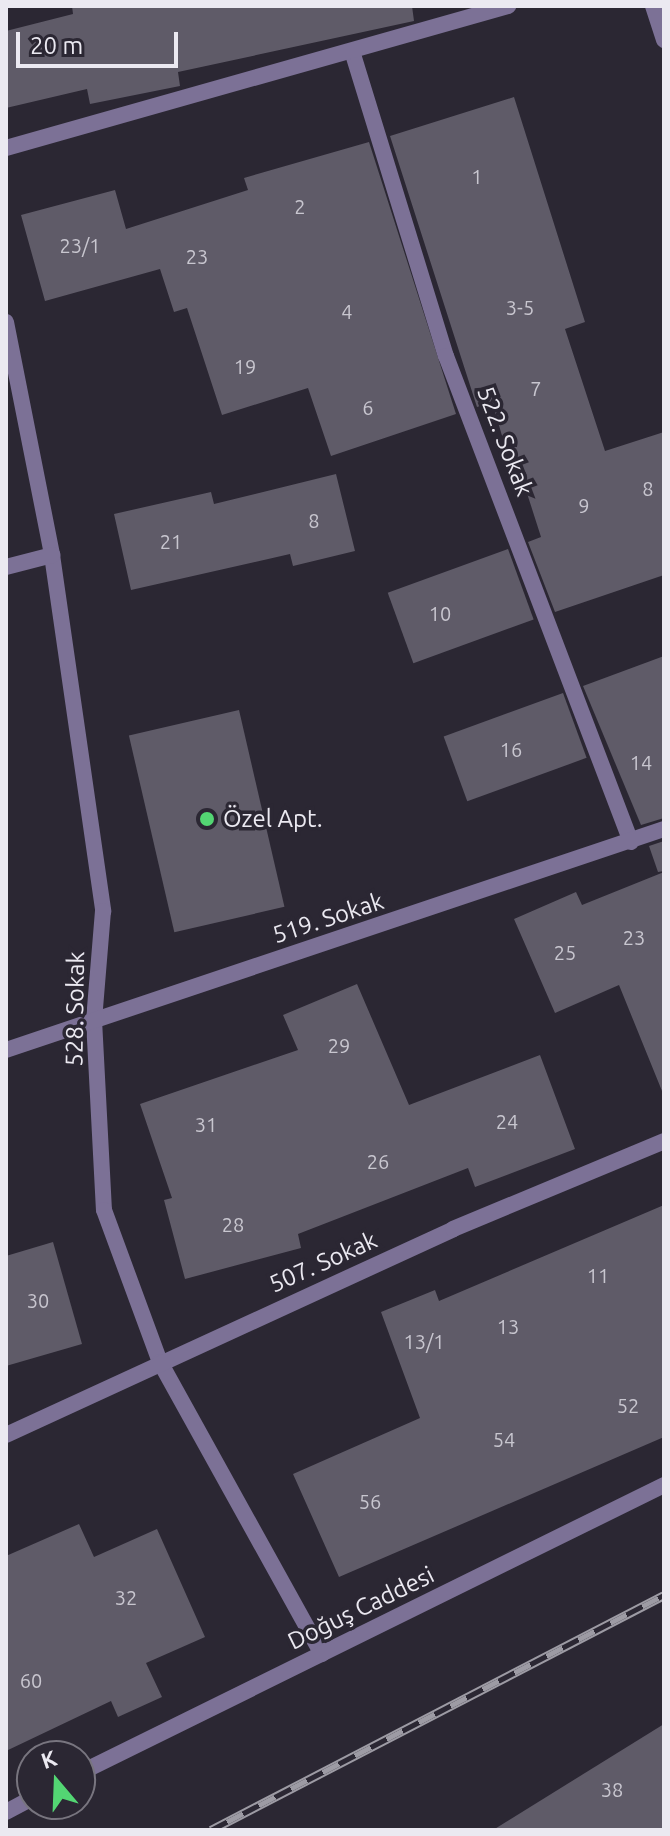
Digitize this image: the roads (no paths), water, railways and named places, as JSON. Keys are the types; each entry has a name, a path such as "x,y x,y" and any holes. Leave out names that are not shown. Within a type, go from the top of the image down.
{"street":[{"path":"6,148 506,6"},
{"path":"653,6 664,40"},
{"name":"522. Sokak","path":"352,51 446,356 631,842"},
{"name":"528. Sokak","path":"6,322 52,555 103,911 94,1020 104,1210 160,1362 322,1654"},
{"path":"6,567 52,555"},
{"name":"519. Sokak","path":"6,1050 664,829"},
{"name":"507. Sokak","path":"6,1435 160,1362 664,1141"},
{"name":"Doğuş Caddesi","path":"96,1765 664,1485"}],"railway":[{"path":"211,1830 664,1595"}],"place":[{"name":"Özel Apt.","path":"207,819"}]}
